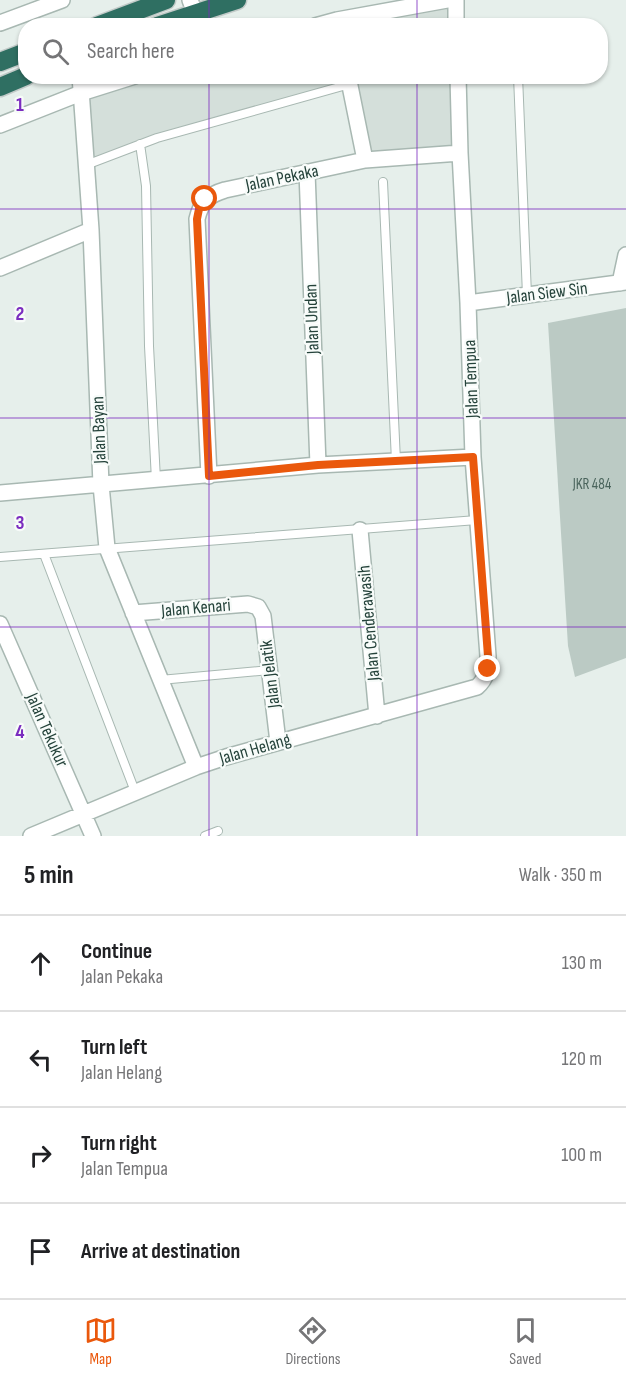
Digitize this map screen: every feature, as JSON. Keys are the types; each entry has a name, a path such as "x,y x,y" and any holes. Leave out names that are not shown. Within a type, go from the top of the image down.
{"highway":[{"path":"118,18 166,0"},
{"path":"172,18 193,7 237,0"},
{"path":"0,62 18,55"},
{"path":"0,87 18,79"}],"street":[{"path":"0,23 62,0"},
{"path":"362,18 447,0"},
{"path":"456,0 456,18"},
{"name":"Jalan Bayan","path":"80,84 91,230 101,485 107,548 196,767"},
{"path":"0,125 110,84"},
{"path":"350,84 365,160"},
{"name":"Jalan Tempua","path":"458,84 473,457 488,656 488,669 484,680"},
{"name":"Jalan Pekaka","path":"209,476 197,219 199,209 205,199 213,193 365,160 460,153"},
{"name":"Jalan Undan","path":"307,172 318,465"},
{"path":"0,268 91,230"},
{"path":"623,283 626,255"},
{"name":"Jalan Siew Sin","path":"468,303 623,283"},
{"path":"0,493 318,465 473,457"},
{"name":"Jalan Cenderawasih","path":"360,530 377,716"},
{"name":"Jalan Kenari","path":"133,613 248,604 258,607"},
{"name":"Jalan Jelatik","path":"258,607 263,616 278,742"},
{"name":"Jalan Tekukur","path":"0,624 93,836"},
{"name":"Jalan Helang","path":"32,836 196,767 477,687 484,680"}],"lane":[{"path":"86,165 140,144 336,84"},
{"path":"518,84 527,295"},
{"path":"140,144 146,186 149,346 156,480"},
{"path":"383,182 396,461"},
{"path":"0,557 477,520"},
{"path":"44,554 136,794"},
{"path":"160,680 270,670"},
{"path":"205,836 218,831"}],"shaded area":[{"path":"460,0 461,18 319,18 336,13"},
{"path":"89,84 462,84 465,148 369,153 356,86 159,141 79,173 72,89"}],"building":[{"path":"626,308 626,658 575,677 568,646 548,323"}],"route":[{"path":"205,199 199,209 197,219 209,476 318,465 473,457 488,669"}]}
